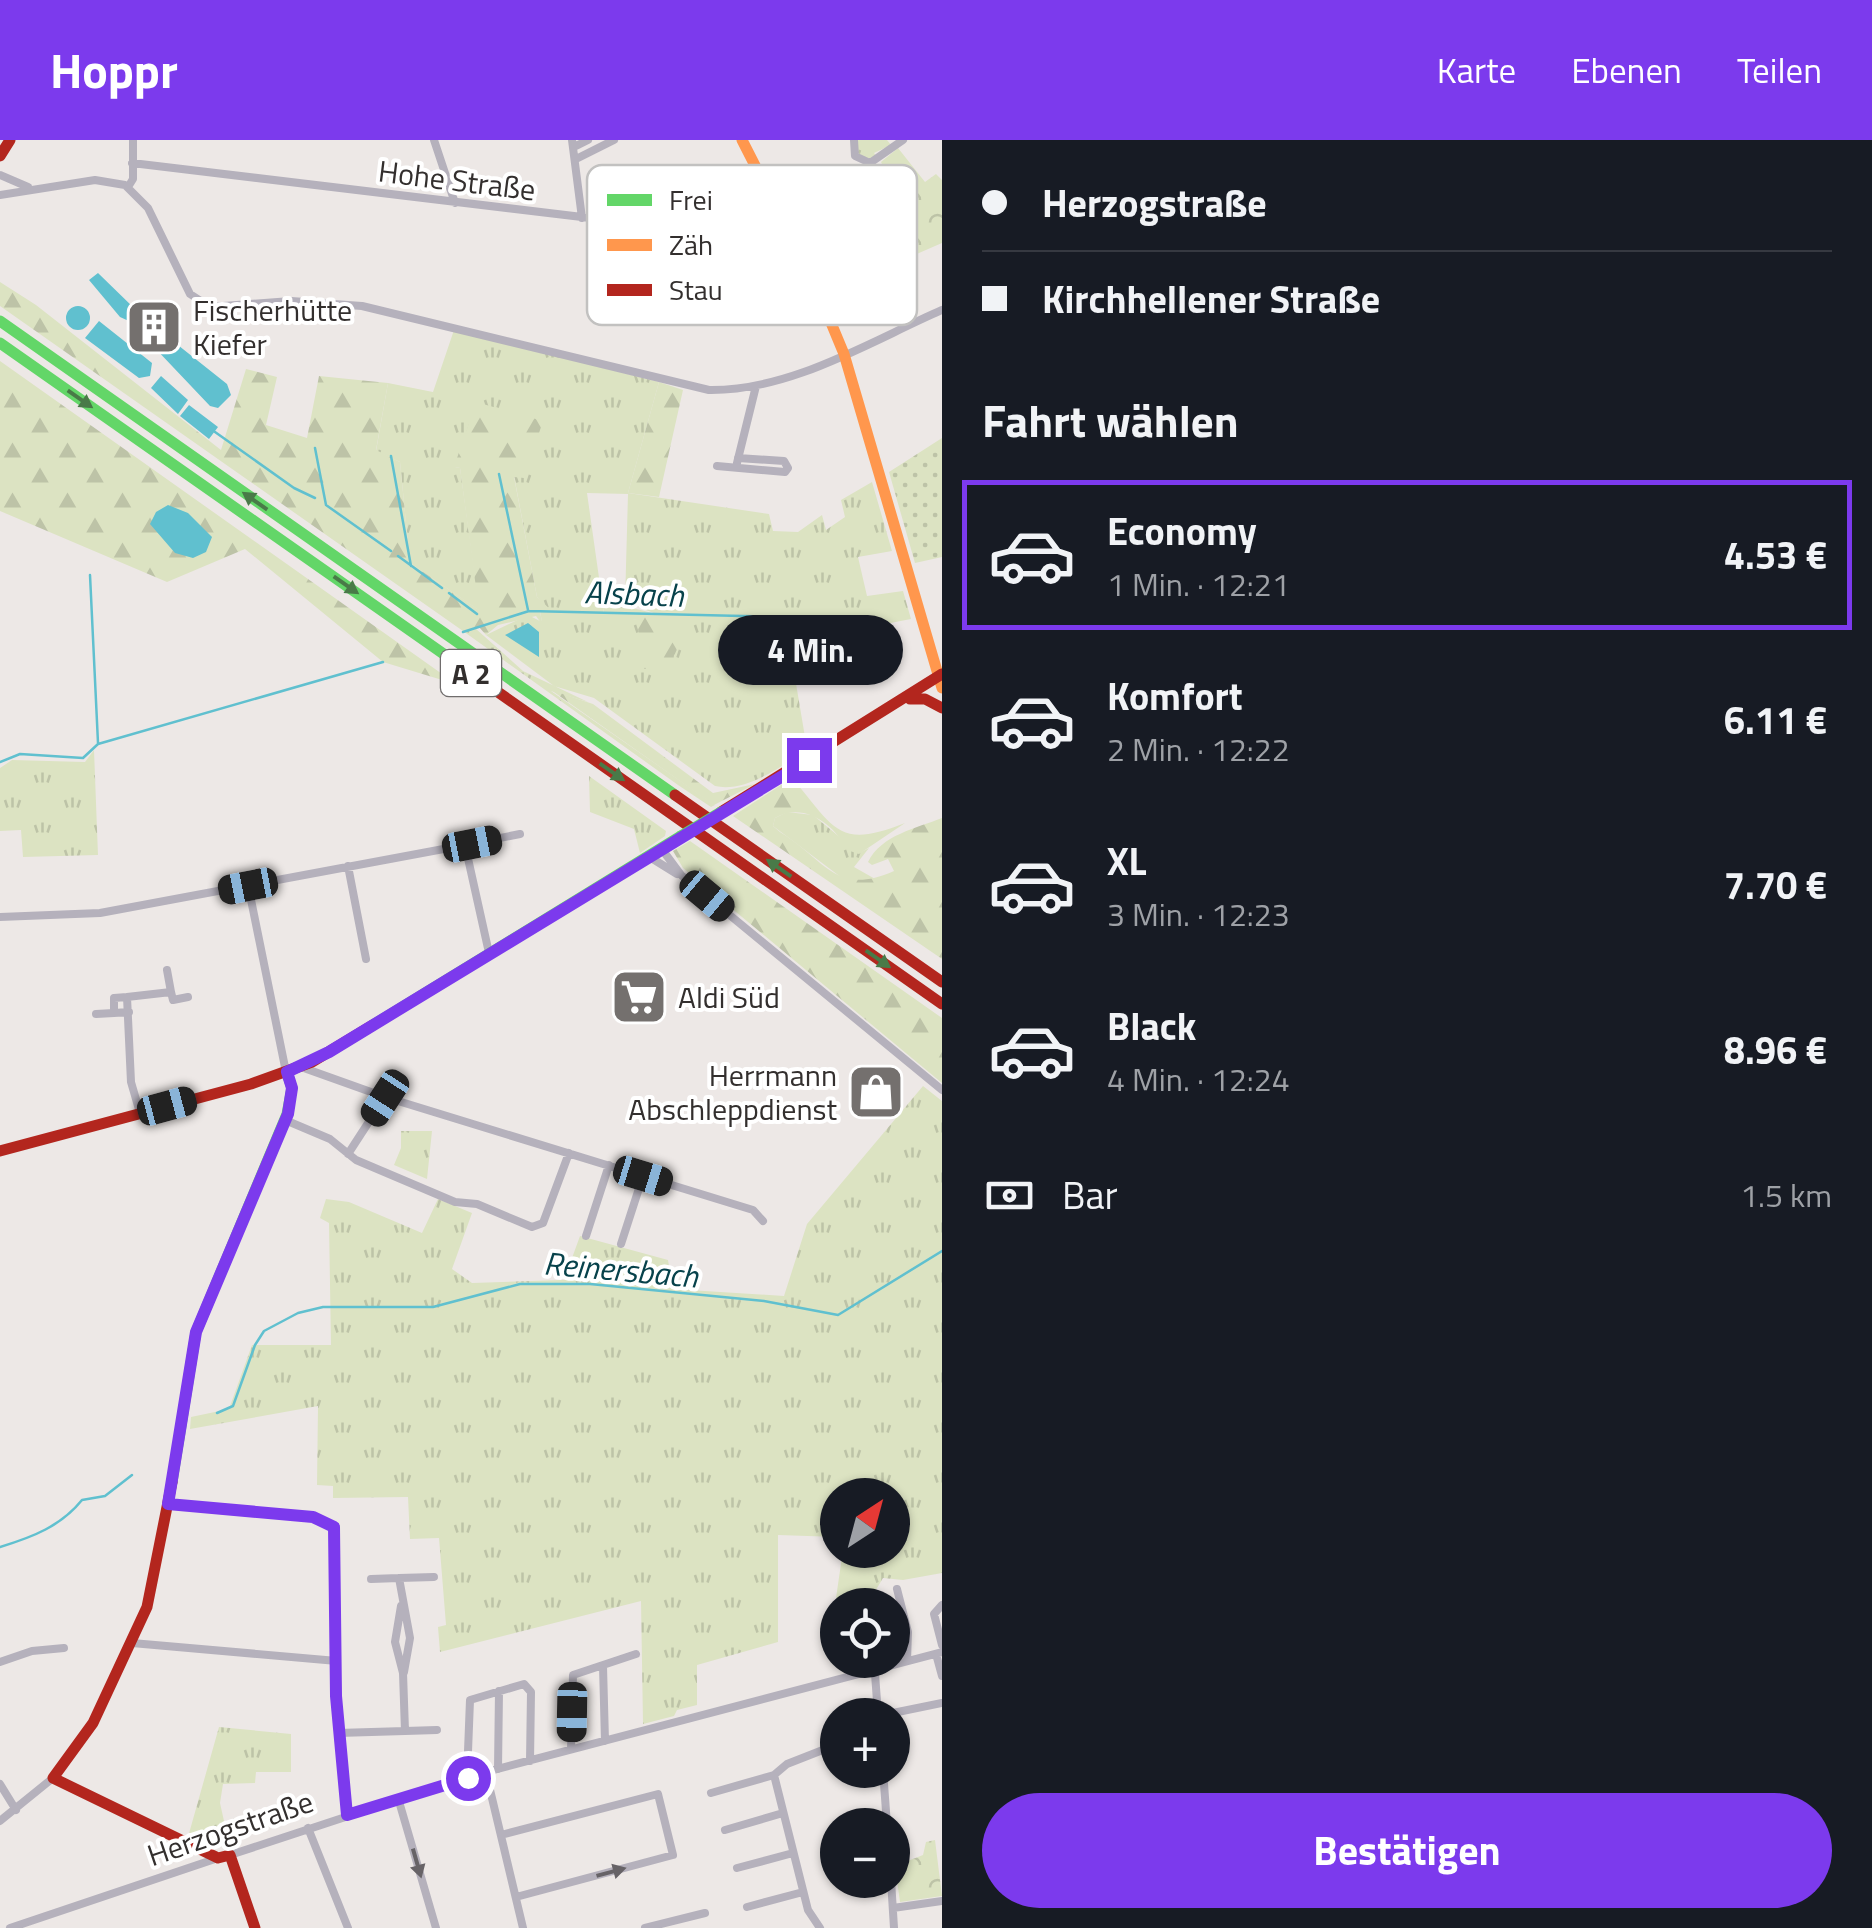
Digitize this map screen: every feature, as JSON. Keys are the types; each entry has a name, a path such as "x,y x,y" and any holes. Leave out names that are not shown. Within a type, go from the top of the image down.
{"main road":[{"path":"0,156 10,140"},
{"path":"742,140 755,165"},
{"name":"A 2","path":"0,321 942,982"},
{"path":"0,1151 302,1067 941,680 844,354 831,325"},
{"name":"A 2","path":"0,342 942,1004"},
{"path":"906,700 921,698 942,708"},
{"path":"255,1928 224,1856 53,1778 93,1723 132,1643 155,1583 196,1332 285,1120 292,1088 287,1072"}],"street":[{"path":"128,186 133,179 132,140"},
{"path":"434,140 455,202"},
{"path":"582,218 573,144 588,140"},
{"path":"576,159 614,140"},
{"path":"854,140 856,156 870,163 904,140"},
{"name":"Hohe Straße","path":"132,163 587,218"},
{"path":"0,174 32,188"},
{"path":"0,195 96,180 128,186 154,218 190,294 210,306 291,302 362,306 586,357 697,388 756,386 909,325"},
{"path":"0,187 16,191"},
{"path":"917,321 942,310"},
{"path":"737,463 756,386"},
{"path":"717,466 737,463 784,461 788,468 785,472 737,463"},
{"path":"0,917 100,914 520,834"},
{"path":"465,846 488,954"},
{"path":"661,848 681,876"},
{"path":"648,856 681,876 942,1090"},
{"path":"348,866 366,959"},
{"path":"248,886 287,1072"},
{"path":"166,970 173,1000 188,997"},
{"path":"114,1013 114,998 171,992"},
{"path":"127,997 132,1082 140,1113"},
{"path":"96,1014 129,1012"},
{"path":"302,1067 385,1098 753,1210 764,1221"},
{"path":"348,1154 385,1098"},
{"path":"285,1120 330,1139 348,1154 455,1202 477,1204 532,1227 543,1223 569,1153"},
{"path":"586,1236 608,1165"},
{"path":"620,1244 643,1176"},
{"path":"168,1504 313,1517 334,1527 338,1732 347,1815"},
{"path":"371,1579 434,1577"},
{"path":"399,1578 410,1638 403,1673"},
{"path":"942,1605 934,1614 942,1676"},
{"path":"402,1606 395,1639 403,1673 405,1731"},
{"path":"132,1643 336,1661"},
{"path":"0,1662 32,1650 64,1648"},
{"name":"Herzogstraße","path":"910,1660 940,1650"},
{"path":"571,1749 572,1675 636,1654"},
{"path":"603,1666 604,1740"},
{"name":"Herzogstraße","path":"10,1928 398,1798 825,1678"},
{"path":"468,1778 469,1703 524,1684 530,1688 530,1761"},
{"path":"498,1769 500,1691"},
{"path":"910,1709 942,1702"},
{"path":"338,1732 436,1730"},
{"path":"711,1793 774,1775 787,1764 820,1751"},
{"path":"486,1773 522,1928"},
{"path":"774,1775 810,1916 820,1928"},
{"path":"0,1821 53,1778"},
{"path":"0,1784 16,1810"},
{"path":"502,1836 658,1794 674,1855 516,1897"},
{"path":"398,1798 436,1928"},
{"path":"726,1830 783,1814"},
{"path":"308,1828 348,1928"},
{"path":"737,1868 793,1853"},
{"path":"747,1907 803,1892"},
{"path":"892,1898 894,1928"},
{"path":"893,1908 942,1901"},
{"path":"645,1928 704,1913"}],"green space":[{"path":"858,140 887,140 891,145 868,160 858,153"},
{"path":"898,148 912,165 882,165 881,162"},
{"path":"917,172 925,182 936,174 942,180 942,243 917,254"},
{"path":"0,282 36,305 221,450 246,369 277,377 266,425 307,438 319,376 388,383 376,450 400,462 410,563 479,610 460,468 454,467 476,402 543,421 524,478 514,477 537,597 553,612 540,612 543,626 536,616 498,625 486,635 479,627 463,631 0,306"},
{"path":"454,330 659,382 628,493 769,514 773,531 798,532 822,515 826,530 845,517 841,500 872,482 892,551 858,557 867,596 903,591 911,619 844,632 840,617 785,618 807,749 751,782 715,786 594,698 554,686 486,635 528,615 542,622 540,611 549,611 537,597 514,476 523,477 542,421 455,467 460,468 480,611 410,563 400,462 376,451 388,383 433,392","holes":["587,493 628,494 625,602 664,617 637,620 604,613"]},
{"path":"0,361 452,683 383,662 245,549 167,582 0,511"},
{"path":"659,382 683,390 659,497 628,493"},
{"path":"942,438 942,557 915,563 889,472"},
{"path":"627,599 629,607 664,616 680,615 678,645 664,665 643,669 637,620 605,617 602,602"},
{"path":"475,628 523,671 588,702 551,691 715,805 711,807 678,785 463,631"},
{"path":"551,690 593,704 713,793 755,784 714,805"},
{"path":"94,750 98,855 23,857 21,830 0,831 0,768 12,760 85,762"},
{"path":"589,776 666,831 665,836 640,853 634,829 590,812"},
{"path":"792,778 829,821 851,834 882,831 905,823 859,854 847,850 835,832 817,818 797,812 775,818 773,826 844,877 858,880 894,871 888,859 872,865 868,862 891,839 942,818 942,959 733,816"},
{"path":"787,812 813,815 859,853 869,848 854,867 877,880 846,881 773,826 775,818"},
{"path":"690,841 942,1018 942,1083 683,868 673,851"},
{"path":"923,1086 942,1101 942,1573 903,1580 883,1578 877,1588 837,1588 840,1568 910,1568 910,1478 820,1478 820,1536 778,1535 778,1642 697,1665 697,1705 677,1710 674,1716 643,1724 641,1601 440,1652 438,1627 446,1625 439,1538 410,1539 408,1497 333,1498 333,1486 317,1485 318,1406 190,1429 191,1417 229,1409 252,1345 331,1345 329,1223 320,1218 326,1199 349,1202 422,1233 438,1199 472,1213 452,1269 472,1283 564,1280 580,1236 668,1260 673,1289 784,1296 807,1224"},
{"path":"401,1131 432,1131 427,1179 394,1165 401,1148"},
{"path":"219,1727 291,1734 291,1772 256,1772 255,1783 223,1784 220,1803 228,1839 211,1838 207,1846 188,1837"},
{"path":"935,1840 942,1896 900,1902 899,1898 910,1898 910,1860 923,1855 926,1842"}],"water":[{"path":"98,273 135,309 131,322 120,317 89,280"},
{"path":"78,306 90,318 78,330 66,318"},
{"path":"99,321 152,363 150,376 139,378 85,338"},
{"path":"164,334 227,384 231,395 218,408 210,406 154,347"},
{"path":"161,376 188,400 178,414 151,388"},
{"path":"189,405 218,427 209,439 180,416"},
{"path":"168,505 188,513 212,537 206,552 193,558 175,553 150,524 156,512"},
{"path":"528,623 539,632 539,657 505,635"}],"waterway":[{"path":"215,432 294,488 315,498"},
{"path":"315,448 326,505 391,551"},
{"path":"391,456 411,566"},
{"path":"499,474 528,610"},
{"path":"398,556 442,588"},
{"path":"90,575 98,743"},
{"path":"449,593 477,614"},
{"name":"Alsbach","path":"463,632 529,611 784,617 866,626"},
{"name":"Alsbach","path":"0,762 20,754 83,758 98,744 383,662"},
{"name":"Reinersbach","path":"217,1413 233,1406 264,1331 298,1313 323,1307 433,1307 520,1284 590,1284 764,1301 838,1315 942,1251"},
{"name":"Reinersbach","path":"0,1547 45,1530 82,1500 105,1496 132,1475"}],"traffic: fast":[{"path":"0,321 675,795"},
{"path":"0,343 495,690"},
{"path":"681,836 721,812"},
{"path":"373,1025 681,836"},
{"path":"172,1482 196,1332 287,1114 292,1088 287,1073"}],"traffic: slow":[{"path":"742,140 755,165"},
{"path":"832,325 844,354 942,688"}],"traffic: jam":[{"path":"0,156 10,140"},
{"path":"721,812 942,674"},
{"path":"495,690 942,1004"},
{"path":"910,699 925,699 942,708"},
{"path":"675,795 942,982"},
{"path":"0,1151 251,1084 312,1062 373,1025"},
{"path":"172,1482 147,1607 93,1723 53,1778 218,1858 230,1855 255,1928"}],"place":[{"name":"Fischerhütte Kiefer","path":"154,327"},
{"name":"Aldi Süd","path":"639,997"},
{"name":"Herrmann Abschleppdienst","path":"876,1092"}],"route":[{"path":"468,1778 347,1815 340,1779 336,1696 334,1527 313,1517 168,1504 196,1332 288,1114 292,1081 287,1072 329,1052 809,760"}]}
